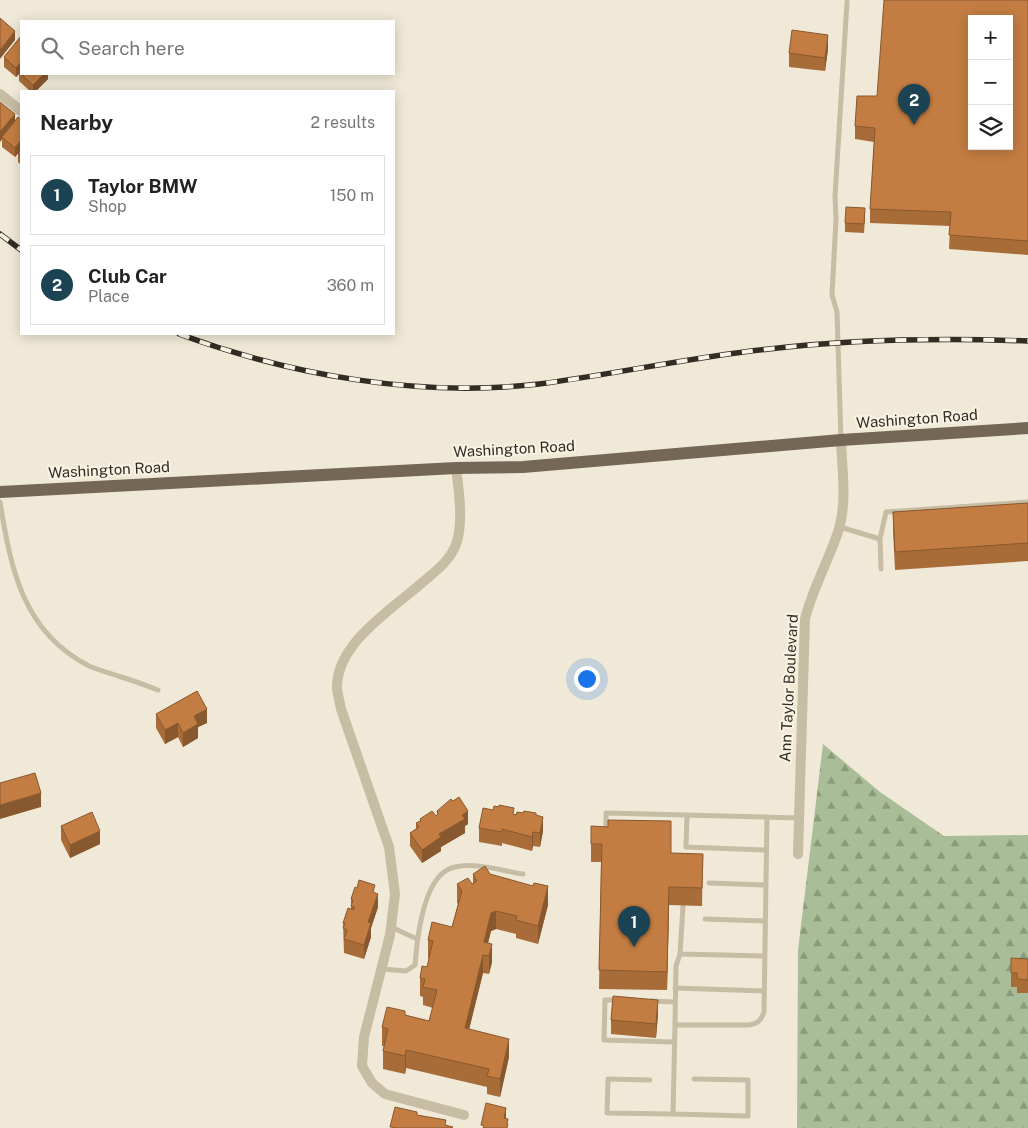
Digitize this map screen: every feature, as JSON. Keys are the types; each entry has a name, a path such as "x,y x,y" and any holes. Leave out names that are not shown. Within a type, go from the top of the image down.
{"main road":[{"name":"Washington Road","path":"0,492 456,468 523,467 841,440 1028,428"}],"street":[{"path":"0,94 20,110"},
{"name":"Ann Taylor Boulevard","path":"798,854 805,619 810,598 834,544 839,526 842,503 841,440"},
{"path":"456,468 460,522 455,546 445,562 351,646 340,665 337,687 344,718 390,847 395,894 391,927 364,1036 362,1066 372,1083 385,1094 464,1115"}],"lane":[{"path":"841,440 837,312 832,296 836,219 835,196 848,2"},
{"path":"0,502 11,565 24,599 42,630 65,652 91,667 158,690"},
{"path":"881,569 880,539 886,512 1028,502"},
{"path":"839,526 880,539"},
{"path":"606,834 606,813 798,818"},
{"path":"685,855 687,815"},
{"path":"675,1025 748,1025 756,1024 761,1019 764,1012 767,818"},
{"path":"686,847 766,850"},
{"path":"381,969 406,971 415,965 417,939 423,908 435,880 452,867 468,865 523,874"},
{"path":"709,883 766,885"},
{"path":"673,1114 676,966 680,954 683,906"},
{"path":"705,919 765,921"},
{"path":"391,927 417,939"},
{"path":"680,954 765,956"},
{"path":"676,988 764,991"},
{"path":"623,1000 605,1000 604,1040 674,1042"},
{"path":"649,1001 675,1002"},
{"path":"650,1080 608,1079 607,1113 748,1116 748,1080 694,1079"}],"green space":[{"path":"823,744 880,792 944,836 1028,835 1028,1128 797,1128 798,950"}],"building":[{"path":"884,0 1028,0 1028,241 949,235 951,212 870,209 875,128 855,126 857,96 877,96"},
{"path":"0,18 15,31 0,50"},
{"path":"792,30 828,35 825,58 789,53"},
{"path":"20,37 20,63 16,68 4,57"},
{"path":"22,75 43,75 33,85"},
{"path":"0,102 15,114 0,132"},
{"path":"18,117 20,118 20,141 15,148 2,137"},
{"path":"846,207 865,208 864,224 845,223"},
{"path":"1028,503 1028,543 895,552 893,512"},
{"path":"197,691 207,709 194,716 198,724 183,733 178,723 165,730 156,714"},
{"path":"35,773 41,793 0,805 0,783"},
{"path":"459,797 468,811 462,815 465,819 439,834 441,837 422,850 410,833 419,827 416,823 432,811 436,816 438,814 437,811 451,799 453,801"},
{"path":"499,805 514,808 513,814 516,815 517,812 523,813 524,811 536,813 536,815 543,817 540,833 533,832 532,837 502,829 502,832 479,828 483,808 493,810 494,806 499,807"},
{"path":"92,812 100,831 70,845 61,826"},
{"path":"608,820 671,821 671,853 703,854 702,888 669,887 667,972 599,970 602,844 591,844 591,826 608,827"},
{"path":"485,866 490,874 533,886 534,883 548,886 538,926 516,920 517,916 496,911 491,913 484,942 492,944 489,956 483,955 465,1028 509,1039 500,1079 487,1076 489,1069 406,1050 405,1056 383,1051 388,1029 382,1027 387,1007 405,1011 405,1015 429,1021 437,990 423,987 425,979 420,978 422,966 427,967 433,941 428,940 432,922 452,927 462,891 457,884 468,878 472,884 477,881 473,874"},
{"path":"359,880 375,885 373,892 378,894 368,922 371,923 364,945 344,939 347,930 343,928 348,908 354,910 354,907 351,906 353,900 351,899"},
{"path":"1011,958 1028,959 1028,980 1017,979 1017,973 1011,973"},
{"path":"613,996 658,1000 656,1024 611,1020"},
{"path":"486,1103 506,1108 504,1118 508,1119 507,1128 483,1128 484,1126 481,1125"},
{"path":"395,1107 417,1112 417,1115 446,1120 445,1125 453,1127 390,1127"}],"railway":[{"path":"0,234 20,249"},
{"path":"182,335 265,361 310,372 356,380 447,388 493,388 539,384 711,356 834,343 898,340 1028,341"}],"place":[{"name":"Club Car","path":"914,125"},
{"name":"Taylor BMW","path":"634,947"}]}
